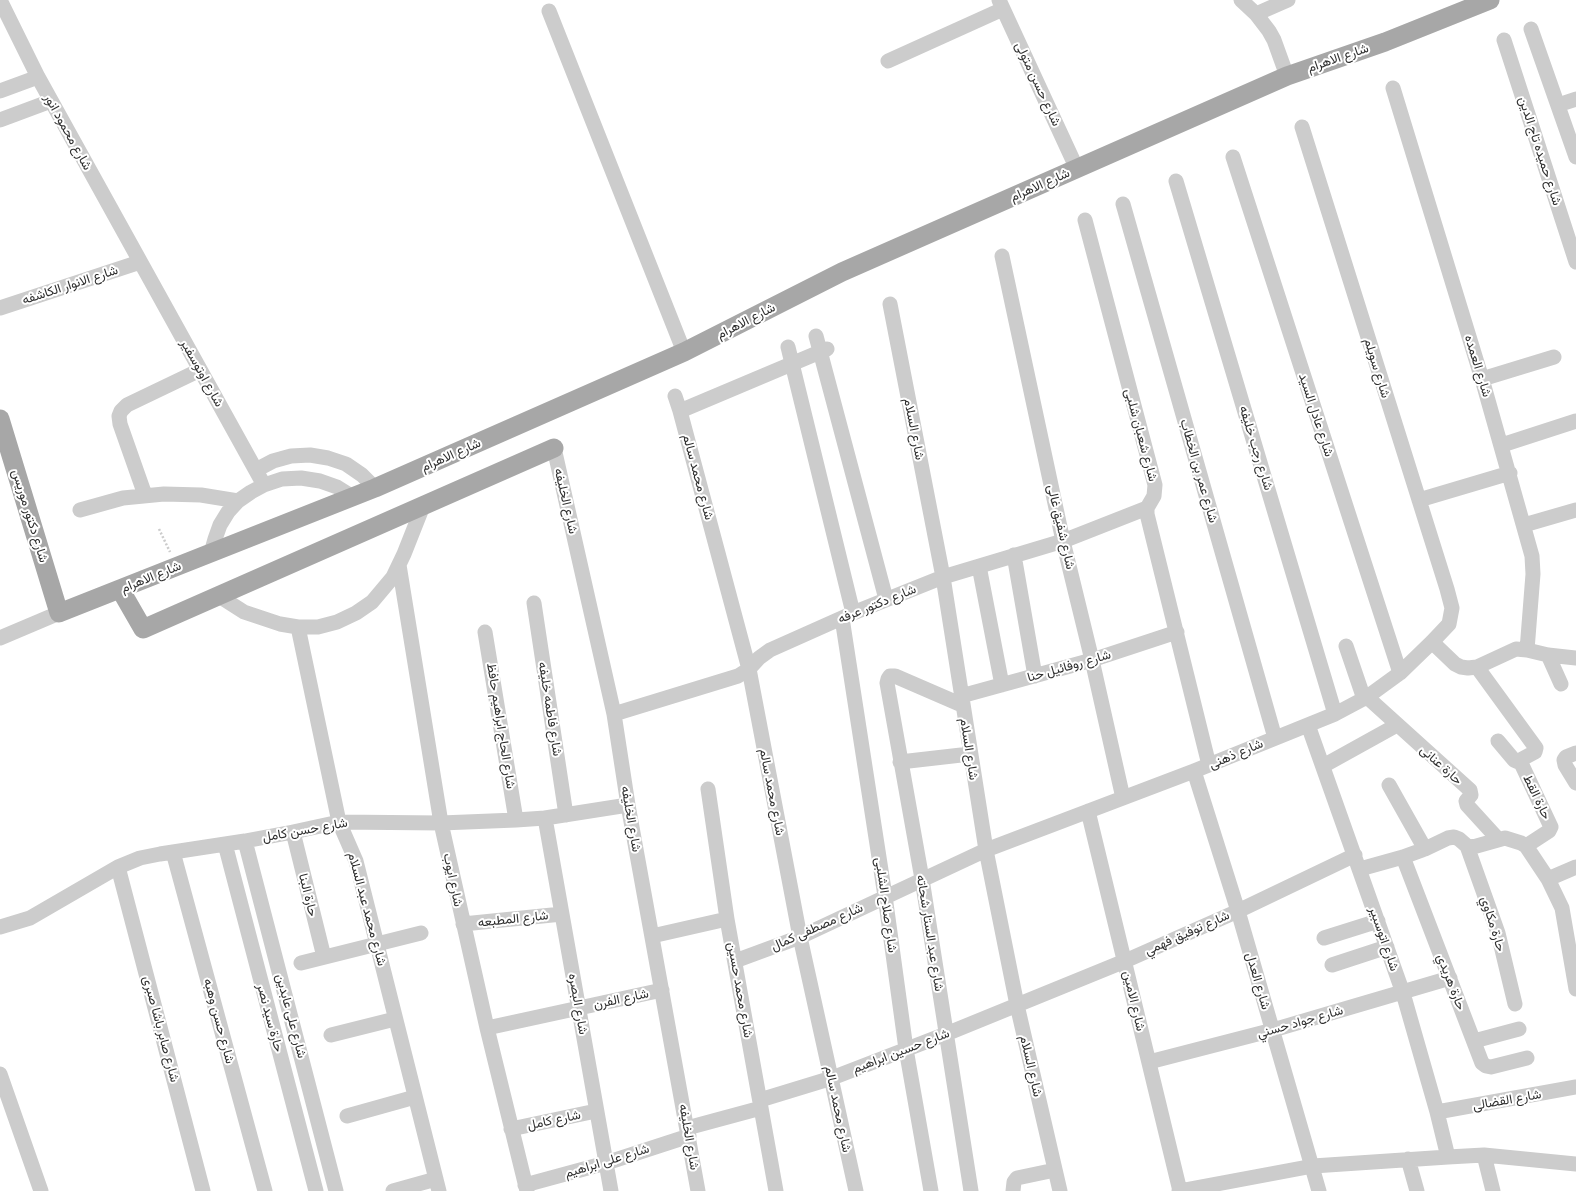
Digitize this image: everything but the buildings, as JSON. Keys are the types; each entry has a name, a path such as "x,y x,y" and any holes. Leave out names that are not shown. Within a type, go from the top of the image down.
{"main road":[{"name":"شارع الاهرام","path":"59,614 375,488 684,352 842,272 1287,76 1385,42 1490,0"},
{"name":"شارع دكتور موريس","path":"0,419 4,445 59,614"},
{"path":"120,589 143,629 554,448"}],"street":[{"name":"شارع محمود انور","path":"0,0 38,77 140,262"},
{"path":"1241,0 1256,14 1274,40 1287,76"},
{"path":"1256,14 1288,0"},
{"path":"888,61 1001,4"},
{"name":"شارع حسن متولى","path":"1001,4 1077,168"},
{"path":"548,11 684,352"},
{"path":"1532,29 1576,157"},
{"name":"شارع حميده تاج الدين","path":"1504,40 1576,262"},
{"path":"0,91 38,77"},
{"name":"شارع العمده","path":"1393,88 1502,445 1534,565 1527,650"},
{"path":"1558,105 1576,99"},
{"path":"0,120 51,101"},
{"name":"شارع سويلم","path":"1302,127 1452,608"},
{"name":"شارع عادل السيد","path":"1233,157 1400,673"},
{"name":"شارع رجب خليفه","path":"1176,181 1335,714"},
{"name":"شارع عمر بن الخطاب","path":"1123,204 1275,738"},
{"name":"شارع شعبان شلبى","path":"1085,220 1155,485 1154,496 1147,508"},
{"name":"شارع شفيق غالى","path":"1002,256 1064,541 1123,798"},
{"name":"شارع الانوار الكاشفه","path":"0,308 140,262"},
{"name":"شارع اوتوسفير","path":"140,262 264,485"},
{"name":"شارع السلام","path":"890,304 942,577 986,850 1017,1005 1060,1191"},
{"path":"816,336 824,350 886,600"},
{"name":"شارع صلاح الشلبى","path":"788,347 793,362 848,615 906,1049 931,1191"},
{"path":"680,411 824,350"},
{"path":"1482,379 1554,357"},
{"path":"145,495 120,424 119,416 121,411 127,405 200,370"},
{"name":"شارع محمد سالم","path":"675,396 749,669 800,936 856,1191"},
{"path":"1502,445 1576,421"},
{"name":"شارع الخليفه","path":"554,448 614,714 628,805 698,1191"},
{"path":"256,470 273,461 291,456 310,455 346,464 362,474 375,488"},
{"path":"1419,500 1510,473"},
{"path":"211,553 220,525 228,512 238,501 264,485 282,479 301,478 338,487 353,497"},
{"path":"80,510 116,500 145,495 189,494 238,501"},
{"path":"219,596 244,612 262,619 298,627 318,627 338,622 356,614 372,602 386,587 399,565 423,506"},
{"path":"1147,508 1147,514 1210,765"},
{"name":"شارع دكتور عرفه","path":"614,714 738,676 749,669 759,658 770,650 848,615 942,577 1064,541 1147,508"},
{"path":"1524,525 1576,510"},
{"path":"1014,555 1035,676"},
{"name":"شارع ايوب","path":"399,565 440,823 511,1130 526,1188"},
{"path":"979,566 1002,685"},
{"name":"شارع فاطمه خليفه","path":"534,603 566,815"},
{"name":"شارع ذهنى","path":"986,850 1210,765 1335,714 1365,698 1400,673 1449,624 1452,608"},
{"name":"شارع الاهرام","path":"0,638 59,614"},
{"name":"شارع محمد عبد السلام","path":"298,627 339,822 356,861 438,1185"},
{"name":"شارع الحاج ابراهيم حافظ","path":"486,632 516,820"},
{"name":"شارع روفائيل حنا","path":"962,701 1002,685 1092,660 1177,632"},
{"path":"1432,642 1455,664 1468,668 1477,667 1516,649 1576,658"},
{"path":"1346,646 1365,698"},
{"path":"1548,655 1561,684"},
{"name":"حارة القط","path":"1477,667 1536,748 1534,752 1522,758 1520,763 1551,826 1549,831 1526,846"},
{"name":"شارع عبد الستار شحاته","path":"962,701 895,676 890,676 887,683 922,879 971,1191"},
{"name":"حارة عنانى","path":"1365,698 1470,790 1471,795 1466,801 1467,805 1498,839"},
{"name":"شارع اتوسبير","path":"1308,725 1403,993 1448,1156"},
{"path":"1323,766 1397,725"},
{"path":"1498,741 1514,760 1520,763"},
{"path":"1576,753 1566,757 1564,760 1565,765 1576,783"},
{"path":"900,762 970,754"},
{"name":"شارع العدل","path":"1194,771 1238,911 1320,1191"},
{"path":"1389,785 1425,849"},
{"name":"شارع محمد حسين","path":"708,789 727,918 776,1191"},
{"name":"شارع حسن كامل","path":"0,927 30,918 118,867 140,858 245,841 339,822 440,823 516,820 545,818 628,805"},
{"name":"شارع الامين","path":"1088,811 1179,1191"},
{"name":"شارع البصره","path":"545,818 611,1191"},
{"name":"حارة البنا","path":"292,832 324,957"},
{"name":"شارع توفيق فهمي","path":"1017,1005 1125,961 1238,911 1357,862 1403,857 1448,838 1454,837 1459,839 1467,846"},
{"path":"1467,846 1477,847 1498,839 1506,838 1526,846 1548,879 1562,908 1575,981"},
{"name":"شارع على عابدين","path":"245,841 336,1191"},
{"name":"حارة سيد نصر","path":"225,844 316,1191"},
{"name":"حارة مكاوي","path":"1467,846 1498,934 1515,1004"},
{"name":"شارع مصطفى كمال","path":"735,961 800,936 986,850"},
{"name":"شارع حسن وهبه","path":"173,852 265,1191"},
{"name":"حارة هريدي","path":"1403,857 1482,1063 1491,1067 1527,1058"},
{"name":"شارع صابر باشا صبرى","path":"118,867 203,1191"},
{"path":"1548,879 1576,867"},
{"name":"شارع المطبعه","path":"463,924 562,914"},
{"path":"652,936 727,918"},
{"path":"1324,938 1378,921"},
{"path":"301,963 421,932"},
{"path":"1332,965 1387,947"},
{"name":"شارع جواد حسني","path":"1149,1062 1273,1030 1450,978"},
{"name":"شارع الفرن","path":"487,1028 662,990"},
{"name":"شارع حسين ابراهيم","path":"688,1132 946,1034 1017,1005"},
{"path":"331,1035 395,1019"},
{"path":"1474,1041 1519,1029"},
{"path":"2,1083 40,1191"},
{"name":"شارع القضالى","path":"1437,1112 1576,1087"},
{"path":"347,1116 415,1097"},
{"name":"شارع كامل","path":"511,1130 596,1111"},
{"name":"شارع على ابراهيم","path":"526,1188 606,1163 688,1132"},
{"path":"1179,1191 1313,1166 1448,1156 1484,1155 1576,1164"},
{"path":"1484,1155 1493,1191"},
{"path":"1408,1159 1417,1191"},
{"path":"1013,1191 1014,1182 1017,1178 1055,1170"},
{"path":"393,1191 438,1185"}],"path":[{"path":"159,529 177,566"}]}
